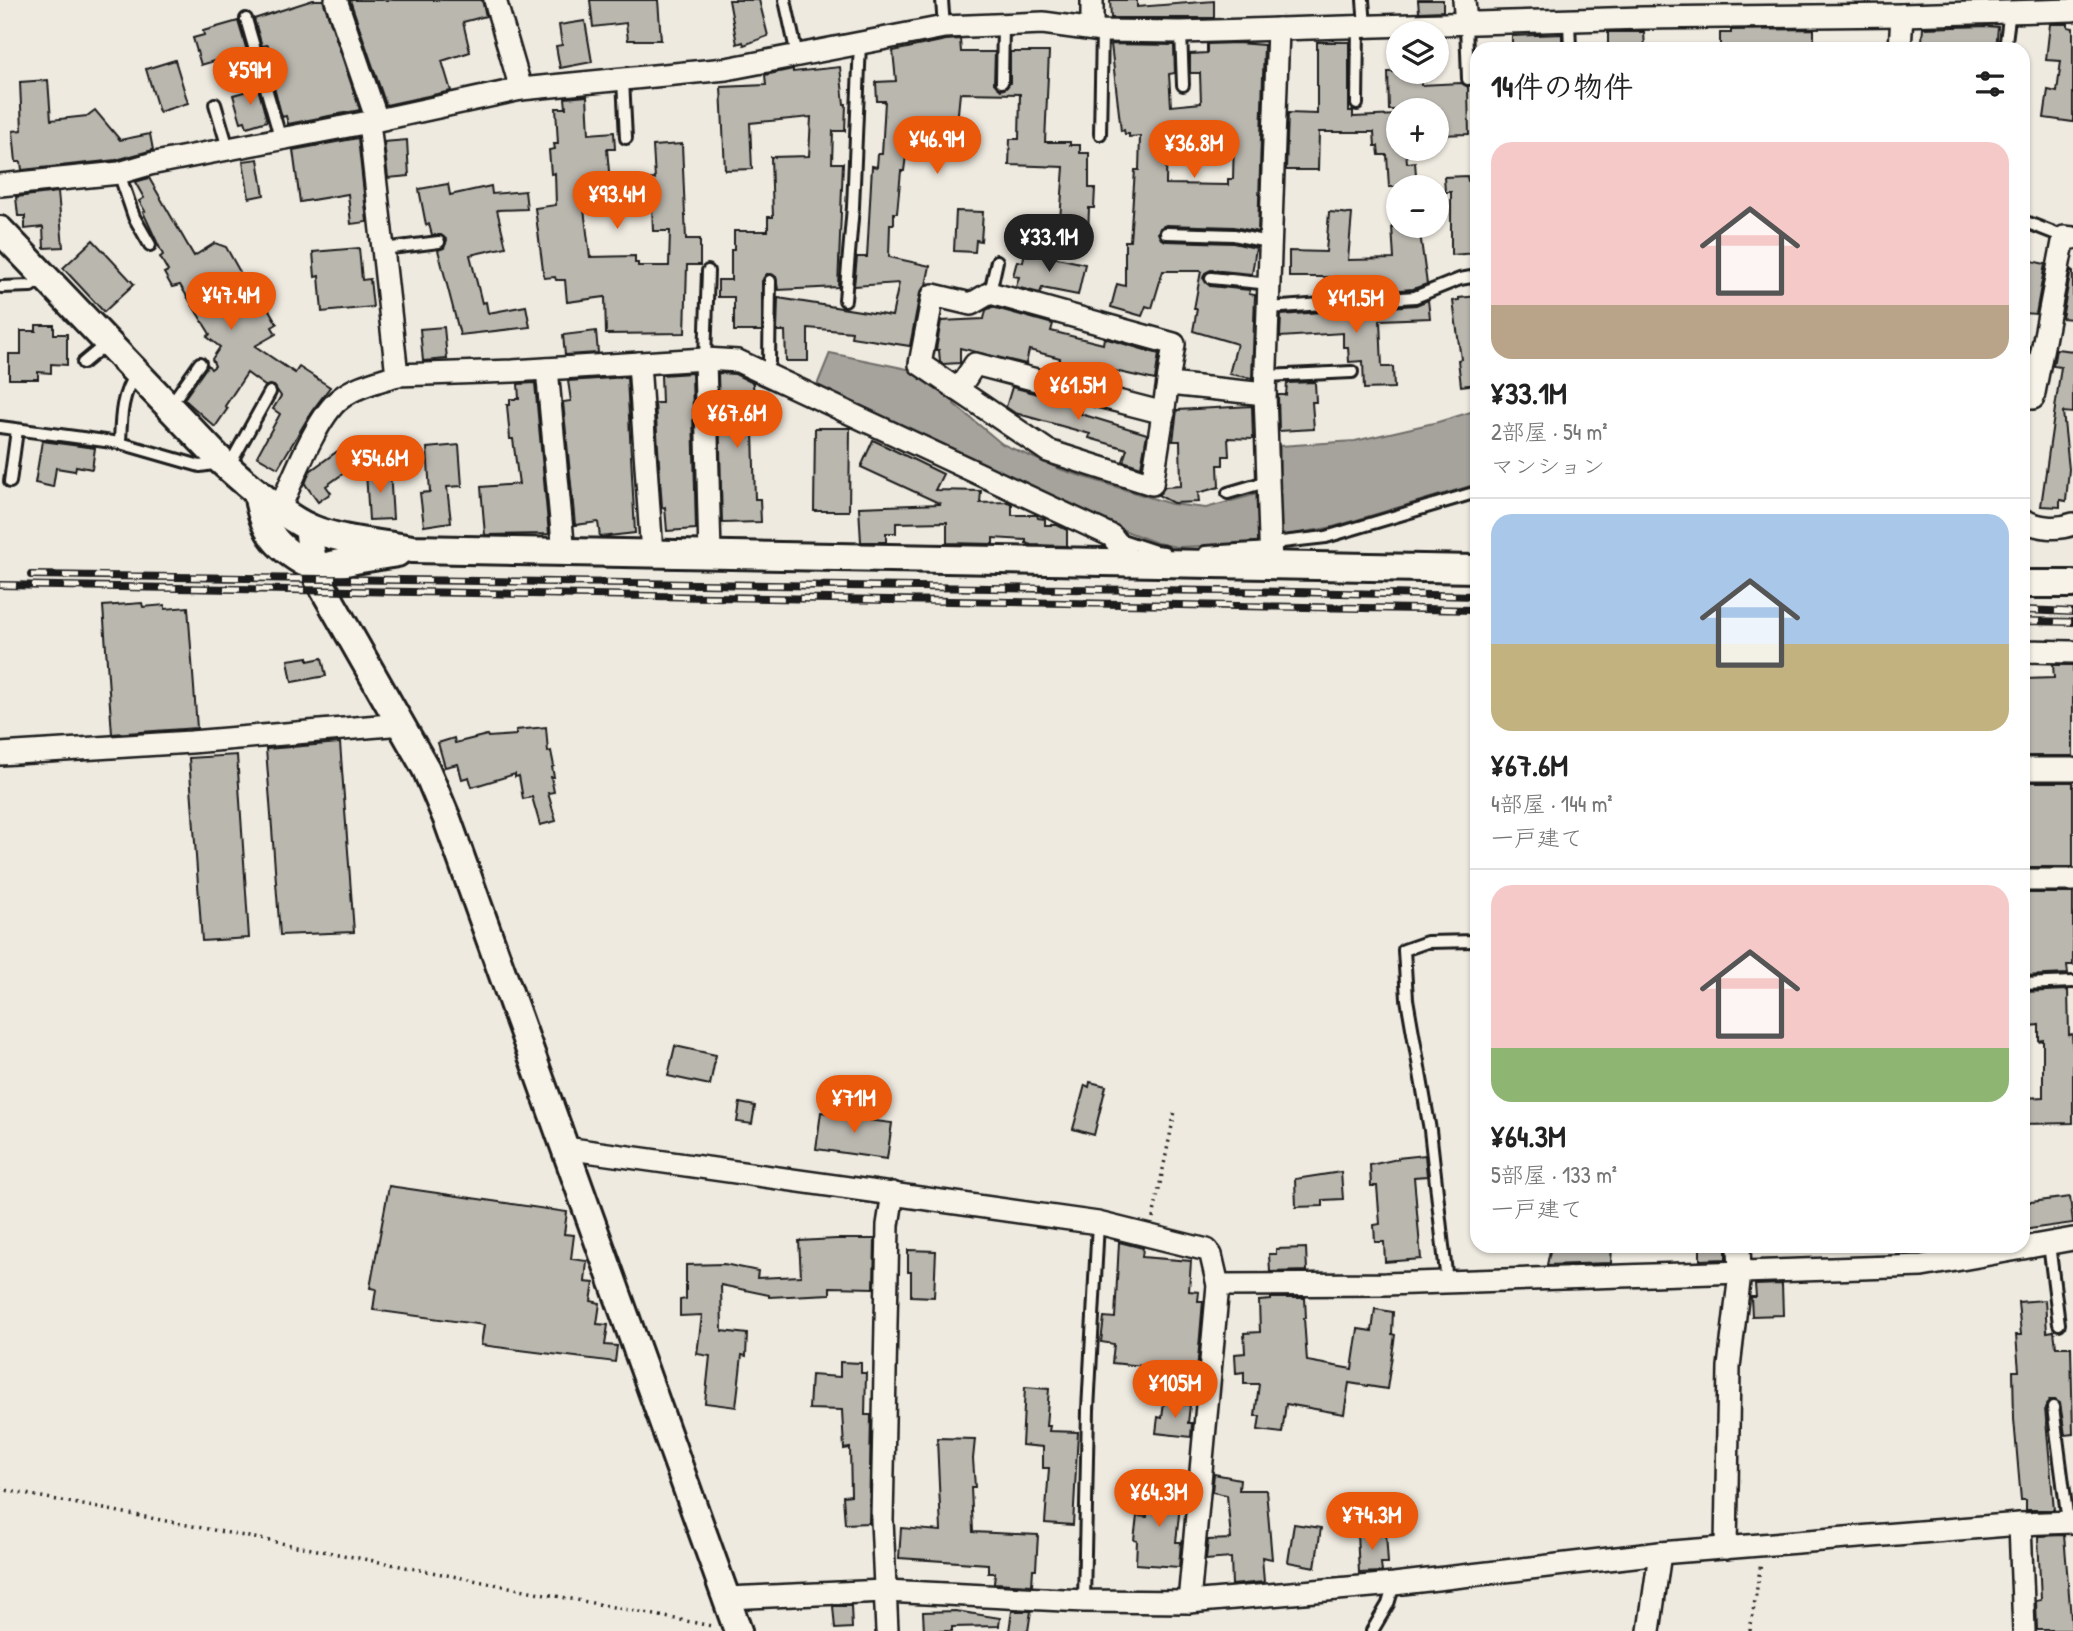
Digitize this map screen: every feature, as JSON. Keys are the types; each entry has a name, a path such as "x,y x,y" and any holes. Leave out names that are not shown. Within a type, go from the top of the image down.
{"street":[{"path":"335,0 373,121 397,375"},
{"path":"495,0 521,89"},
{"path":"1092,0 1097,30"},
{"path":"1464,0 1466,24"},
{"path":"0,185 119,173 228,148 281,140 521,89 726,69 944,27 1043,23 1097,30 1181,32 1466,24 1642,9 1835,8 1902,15 2073,10"},
{"path":"1900,42 1902,15"},
{"path":"1271,557 1265,385 1278,29"},
{"path":"0,230 225,465 257,492 308,527 332,535 412,549 1127,565 1271,557 1470,569"},
{"path":"2033,398 2069,238"},
{"path":"990,293 1174,344 1152,484 1048,452 920,363 933,295 971,304 990,293"},
{"path":"280,508 317,428 339,398 397,375 705,359 738,362 1112,536 1126,555 1127,565"},
{"path":"705,359 710,555"},
{"path":"639,363 652,554"},
{"path":"958,390 975,364 1164,413"},
{"path":"548,369 564,553"},
{"path":"1169,384 1265,385"},
{"path":"257,492 267,528 287,554 316,569 344,561 362,560 412,549"},
{"path":"2030,524 2065,527 2073,524"},
{"path":"308,527 318,579 402,723 447,818 738,1631"},
{"path":"2030,584 2073,584"},
{"path":"2030,651 2073,652"},
{"path":"0,754 191,742 402,723"},
{"path":"2030,769 2073,769"},
{"path":"2030,880 2073,880"},
{"path":"565,1148 1098,1223 1207,1250 1211,1255 1218,1285 1189,1602"},
{"path":"887,1631 882,1520 888,1225 893,1193"},
{"path":"2030,1247 2073,1239"},
{"path":"1726,1548 1730,1367 1740,1273 1739,1253"},
{"path":"1218,1285 1447,1282 1922,1266 1997,1253"},
{"path":"727,1598 885,1591 1084,1601 1189,1602 1394,1584 1660,1553 2070,1522"},
{"path":"2020,1524 2024,1631"},
{"path":"1649,1631 1660,1553"}],"lane":[{"path":"785,0 797,55"},
{"path":"942,0 944,27"},
{"path":"1357,104 1363,0"},
{"path":"2006,42 2010,10"},
{"path":"1560,14 1568,42"},
{"path":"246,19 281,140"},
{"path":"1466,24 1468,79"},
{"path":"1002,82 1003,26"},
{"path":"1097,30 1100,134"},
{"path":"1181,32 1183,85"},
{"path":"845,300 853,207 860,44"},
{"path":"623,80 625,138"},
{"path":"215,104 228,148"},
{"path":"119,173 134,217 150,245"},
{"path":"2030,224 2069,238"},
{"path":"1166,233 1234,235 1272,243"},
{"path":"383,249 439,242"},
{"path":"990,293 997,261"},
{"path":"705,359 708,271"},
{"path":"1,287 31,286 44,276"},
{"path":"1269,308 1415,297 1470,277"},
{"path":"1211,278 1270,284"},
{"path":"763,374 769,362 770,281"},
{"path":"83,363 107,343"},
{"path":"169,408 201,363"},
{"path":"1265,385 1352,372"},
{"path":"120,443 122,403 126,387 135,373"},
{"path":"0,427 120,443 200,466 225,465 270,392"},
{"path":"10,482 17,430"},
{"path":"1228,493 1269,481"},
{"path":"1112,536 1155,551 1271,557 1282,542 1343,532 1382,518 1470,494"},
{"path":"1447,1282 1430,1130 1406,999 1404,950 1427,942 1470,941"},
{"path":"2030,984 2073,982"},
{"path":"1084,1601 1088,1384 1098,1223"},
{"path":"2049,1244 2059,1324"},
{"path":"2053,1407 2070,1522"},
{"path":"1372,1631 1388,1604 1394,1584"}],"path":[{"path":"1150,1237 1175,1111"},
{"path":"0,1489 738,1631"},
{"path":"1750,1631 1765,1544"}],"shaded area":[{"path":"830,353 917,371 955,399 954,404 1002,444 1062,470 1171,504 1206,508 1279,488 1280,446 1355,441 1470,412 1470,486 1333,527 1282,536 1256,544 1177,547 1157,543 1074,511 815,390"}],"building":[{"path":"313,0 323,0 360,110 288,124 286,116 282,117 273,84 279,82 268,45 262,46 254,19"},
{"path":"350,0 482,0 486,16 463,22 470,52 442,61 451,91 386,105"},
{"path":"590,0 658,0 661,40 628,40 626,23 593,27"},
{"path":"729,0 759,0 768,36 744,45 743,42 737,44"},
{"path":"1110,0 1137,0 1137,7 1214,1 1214,18 1111,18"},
{"path":"1418,0 1443,0 1443,11 1419,12"},
{"path":"238,21 247,51 201,65 193,38 204,35 203,31"},
{"path":"585,21 592,62 560,68 556,46 562,45 559,25"},
{"path":"2050,24 2068,24 2068,27 2073,28 2073,122 2044,118 2048,90 2057,92 2061,61 2046,60"},
{"path":"1998,27 1997,42 1922,41 1923,28"},
{"path":"1814,29 1814,42 1720,42 1720,33 1731,33 1731,30"},
{"path":"1608,32 1644,32 1645,42 1608,42"},
{"path":"1562,34 1562,42 1512,42 1512,36"},
{"path":"960,39 961,52 995,52 994,83 1001,90 1010,83 1010,52 1049,52 1045,142 1070,142 1070,145 1080,145 1080,153 1089,153 1089,188 1095,188 1094,208 1089,208 1088,234 1059,233 1064,167 1009,165 1010,139 1019,139 1020,94 960,93 954,153 907,148 904,171 901,171 897,213 894,213 894,224 890,224 889,257 930,266 926,285 920,293 910,346 851,337 852,332 808,328 808,361 786,361 785,331 777,331 778,298 892,316 899,283 854,286 857,257 867,257 872,166 877,167 878,154 882,154 885,101 877,101 876,82 896,81 893,51"},
{"path":"1317,42 1349,42 1349,111 1353,111 1353,117 1386,116 1386,155 1379,155 1374,132 1319,132 1318,170 1286,170 1288,113 1317,114"},
{"path":"1111,44 1174,45 1175,73 1169,74 1171,106 1201,103 1200,73 1190,73 1190,54 1207,53 1207,44 1264,45 1258,232 1234,227 1166,225 1160,228 1158,233 1161,239 1166,241 1233,243 1256,248 1252,274 1211,270 1205,273 1203,278 1210,286 1250,290 1249,294 1255,295 1252,378 1229,374 1237,344 1193,331 1201,271 1163,271 1152,308 1146,306 1142,316 1111,307 1117,284 1125,286 1125,241 1130,241 1135,170 1139,170 1140,136 1129,137 1124,130 1121,131","holes":["1202,131 1202,135 1234,136 1233,179 1228,179 1228,185 1166,184 1167,133"]},
{"path":"175,60 188,103 159,112 146,69"},
{"path":"840,67 846,104 845,131 833,131 832,163 843,163 838,287 778,290 776,277 767,274 762,281 762,331 734,331 734,297 718,297 718,280 731,280 734,231 768,231 768,217 773,217 771,157 809,156 811,117 750,123 752,169 725,170 721,87 766,85 765,75 793,69 793,72"},
{"path":"48,80 51,120 87,116 95,110 120,140 150,134 153,150 116,160 22,170 21,162 16,162 13,131 22,130 20,82"},
{"path":"1461,83 1468,87 1469,134 1449,135 1449,98 1389,98 1388,84"},
{"path":"258,88 267,121 247,127 245,121 241,122 233,95"},
{"path":"587,96 589,134 614,132 615,149 607,149 610,182 655,179 653,146 682,144 686,239 700,239 700,265 687,265 685,333 606,334 605,297 567,302 565,280 544,278 535,208 556,205 555,173 551,174 549,150 555,149 554,144 558,144 556,108 566,108 565,98","holes":["652,206 653,231 670,231 669,266 638,266 635,256 590,257 584,209"]},
{"path":"358,138 367,222 351,224 348,194 300,202 293,150"},
{"path":"407,140 409,176 388,178 384,142"},
{"path":"258,159 264,195 249,198 243,161"},
{"path":"1387,161 1415,162 1416,175 1388,175"},
{"path":"1467,176 1470,181 1470,254 1451,255 1449,177"},
{"path":"149,178 194,256 215,243 226,247 245,281 251,278 277,324 272,327 276,334 255,346 295,373 299,367 330,387 312,411 278,468 257,456 280,414 273,409 281,396 274,386 265,386 247,373 225,406 228,408 215,427 184,399 208,365 211,369 215,366 212,359 220,347 207,337 210,334 180,285 172,287 164,273 168,271 160,257 163,255 143,212 145,211 139,201 144,198 135,182"},
{"path":"448,184 450,195 491,186 492,194 525,191 527,209 497,210 506,247 470,255 482,303 486,302 488,313 526,306 530,327 460,335 438,250 444,248 447,240 441,235 432,235 429,224 426,225 419,189"},
{"path":"58,192 63,247 44,248 43,227 25,229 25,216 18,216 16,197"},
{"path":"956,211 983,212 981,241 976,240 975,252 954,251"},
{"path":"1329,212 1352,214 1348,260 1394,259 1393,238 1421,238 1427,284 1413,289 1328,296 1329,277 1289,277 1289,251 1326,252"},
{"path":"93,240 134,284 104,312 63,268"},
{"path":"359,248 362,280 370,279 373,307 322,312 319,276 315,277 313,252"},
{"path":"1025,251 1085,264 1078,295 1042,288 1040,293 1016,287 1019,277 1013,276 1017,261 1023,262"},
{"path":"2030,261 2045,264 2036,314 2030,314"},
{"path":"2071,270 2073,271 2073,319 2062,318"},
{"path":"1470,297 1470,385 1461,386 1458,360 1461,359 1453,301"},
{"path":"1428,300 1430,318 1380,320 1382,367 1393,367 1394,388 1364,389 1363,361 1349,362 1348,347 1343,347 1343,333 1280,337 1281,315 1416,305"},
{"path":"992,307 1053,324 1051,331 1103,344 1104,338 1159,354 1155,380 1101,368 1099,373 1029,350 1026,364 960,348 960,363 940,362 939,350 936,350 941,321 984,319 986,310"},
{"path":"36,325 54,325 54,334 67,334 67,365 51,364 51,373 38,372 38,379 9,379 9,354 21,354 21,331 36,331"},
{"path":"444,327 447,359 423,361 420,329"},
{"path":"596,331 598,353 565,355 563,335"},
{"path":"2056,349 2073,351 2073,413 2063,412 2069,469 2066,501 2060,500 2060,507 2041,506 2061,367 2053,366"},
{"path":"692,373 696,529 667,531 665,507 662,508 655,403 662,403 661,375"},
{"path":"718,373 735,374 753,383 755,499 760,499 761,522 722,523"},
{"path":"627,377 635,533 600,537 598,522 575,525 563,402 571,401 568,381"},
{"path":"1315,382 1316,402 1312,402 1314,429 1279,431 1278,395 1286,395 1287,383"},
{"path":"535,383 549,534 485,535 481,487 519,484 513,439 510,439 507,405 510,405 510,399 519,399 518,384"},
{"path":"1012,387 1083,406 1081,414 1147,434 1141,467 1123,461 1127,449 1089,438 1090,434 1015,413 1006,407"},
{"path":"1252,406 1253,439 1228,438 1229,456 1223,456 1223,465 1218,465 1219,487 1198,493 1199,502 1173,503 1158,495 1165,487 1181,486 1180,441 1173,441 1177,410"},
{"path":"815,428 850,428 849,511 814,511"},
{"path":"873,440 943,474 935,490 981,491 980,503 1008,502 1012,504 1012,515 1037,515 1038,518 1045,519 1045,525 1057,525 1067,530 1067,546 1031,545 1026,543 1026,540 993,538 993,544 947,543 947,522 896,523 896,533 886,533 886,542 861,542 859,507 941,504 861,467"},
{"path":"42,441 95,448 92,469 76,466 75,471 56,468 53,487 35,483"},
{"path":"459,445 462,486 447,487 451,522 424,526 420,493 430,492 427,448"},
{"path":"342,448 355,465 326,486 331,493 318,502 305,484 310,471"},
{"path":"390,470 393,519 369,520 366,472"},
{"path":"142,603 143,607 165,605 165,609 188,607 197,728 112,734 103,606"},
{"path":"308,657 308,661 322,658 326,676 292,682 288,660"},
{"path":"2053,665 2073,665 2073,756 2030,756 2030,679 2054,678"},
{"path":"546,727 548,752 551,751 554,766 554,777 551,777 554,792 548,793 556,821 540,825 532,797 523,799 519,776 515,777 515,774 472,787 469,777 462,779 458,764 445,767 438,743 454,738 455,743 487,735 516,735 516,730"},
{"path":"340,743 354,932 280,935 266,749"},
{"path":"237,755 249,938 202,941 189,758"},
{"path":"2030,782 2073,782 2073,867 2030,867"},
{"path":"2030,893 2073,893 2073,965 2067,965 2068,974 2030,976"},
{"path":"2068,990 2069,1035 2072,1034 2073,1051 2073,1123 2030,1124 2030,1098 2043,1097 2043,1040 2039,1041 2039,1025 2030,1026 2030,992"},
{"path":"675,1046 716,1055 710,1085 668,1076"},
{"path":"1090,1082 1106,1086 1094,1135 1073,1129 1085,1085 1089,1087"},
{"path":"740,1103 755,1106 752,1124 737,1122"},
{"path":"821,1112 868,1115 867,1120 892,1123 887,1159 816,1149"},
{"path":"1425,1155 1427,1176 1414,1177 1421,1259 1385,1262 1384,1242 1375,1242 1374,1225 1380,1224 1377,1186 1371,1186 1370,1165"},
{"path":"1341,1172 1343,1199 1323,1200 1323,1206 1296,1207 1295,1179"},
{"path":"389,1186 567,1212 564,1234 574,1235 571,1259 587,1261 585,1282 594,1283 591,1301 600,1303 597,1324 608,1325 605,1345 617,1346 615,1362 481,1345 484,1325 373,1310 376,1289 370,1288"},
{"path":"2070,1197 2073,1223 2030,1229 2030,1202"},
{"path":"875,1239 874,1288 830,1287 830,1294 769,1297 721,1285 722,1331 747,1334 746,1356 742,1355 736,1407 705,1403 710,1356 697,1354 702,1315 680,1316 680,1300 686,1299 686,1265 724,1264 758,1271 757,1278 801,1276 799,1241"},
{"path":"1119,1242 1143,1248 1142,1257 1191,1261 1189,1291 1199,1292 1198,1301 1203,1301 1197,1371 1112,1363 1114,1344 1101,1342 1104,1317 1115,1318"},
{"path":"1306,1248 1307,1271 1270,1272 1269,1254 1276,1254 1276,1249"},
{"path":"908,1250 936,1251 934,1297 911,1296"},
{"path":"1550,1253 1612,1253 1611,1263 1547,1265"},
{"path":"1700,1253 1726,1253 1726,1259 1700,1260"},
{"path":"1782,1284 1783,1315 1752,1316 1751,1297 1756,1297 1755,1285"},
{"path":"1271,1298 1305,1298 1307,1361 1352,1369 1358,1329 1372,1331 1375,1309 1393,1312 1392,1334 1395,1335 1387,1389 1349,1383 1344,1414 1286,1404 1282,1433 1258,1430 1260,1416 1255,1416 1259,1384 1244,1384 1244,1372 1236,1373 1235,1354 1245,1353 1244,1333 1260,1332 1259,1301"},
{"path":"2045,1300 2047,1332 2054,1331 2056,1347 2071,1347 2073,1434 2065,1435 2060,1403 2049,1400 2045,1408 2054,1510 2026,1510 2026,1500 2021,1500 2014,1419 2013,1371 2019,1371 2016,1335 2021,1335 2018,1302"},
{"path":"840,1362 861,1363 861,1373 866,1373 865,1415 871,1415 869,1523 845,1524 843,1496 851,1495 850,1448 844,1449 842,1410 809,1409 811,1375 840,1377"},
{"path":"1025,1387 1049,1389 1046,1426 1050,1426 1049,1431 1078,1432 1073,1525 1045,1523 1049,1468 1043,1468 1043,1447 1022,1445"},
{"path":"1164,1402 1190,1405 1188,1423 1192,1423 1191,1437 1156,1433"},
{"path":"937,1438 975,1439 975,1487 971,1487 973,1532 1038,1535 1032,1585 994,1583 995,1573 988,1573 988,1564 899,1558 901,1528 941,1531"},
{"path":"1214,1474 1240,1479 1239,1490 1266,1490 1272,1559 1262,1557 1264,1582 1232,1585 1231,1558 1206,1560 1208,1540 1231,1539 1227,1495 1212,1492"},
{"path":"1154,1483 1174,1485 1173,1495 1181,1496 1176,1542 1181,1542 1179,1567 1136,1564 1137,1541 1134,1540 1137,1516 1147,1517 1149,1495 1153,1495"},
{"path":"1294,1524 1321,1528 1315,1567 1288,1562"},
{"path":"1386,1532 1388,1563 1381,1563 1382,1572 1359,1573 1357,1533"},
{"path":"2064,1535 2072,1630 2037,1630 2036,1601 2041,1600 2038,1536"},
{"path":"833,1606 851,1606 852,1628 835,1629"},
{"path":"956,1611 1000,1618 999,1626 952,1627 952,1631 924,1631 923,1612"},
{"path":"1012,1611 1031,1611 1028,1631 1009,1631"}],"railway":[{"path":"31,575 1470,596"},
{"path":"0,585 1470,610"},
{"path":"2030,610 2073,612"},
{"path":"2030,621 2073,622"}]}
